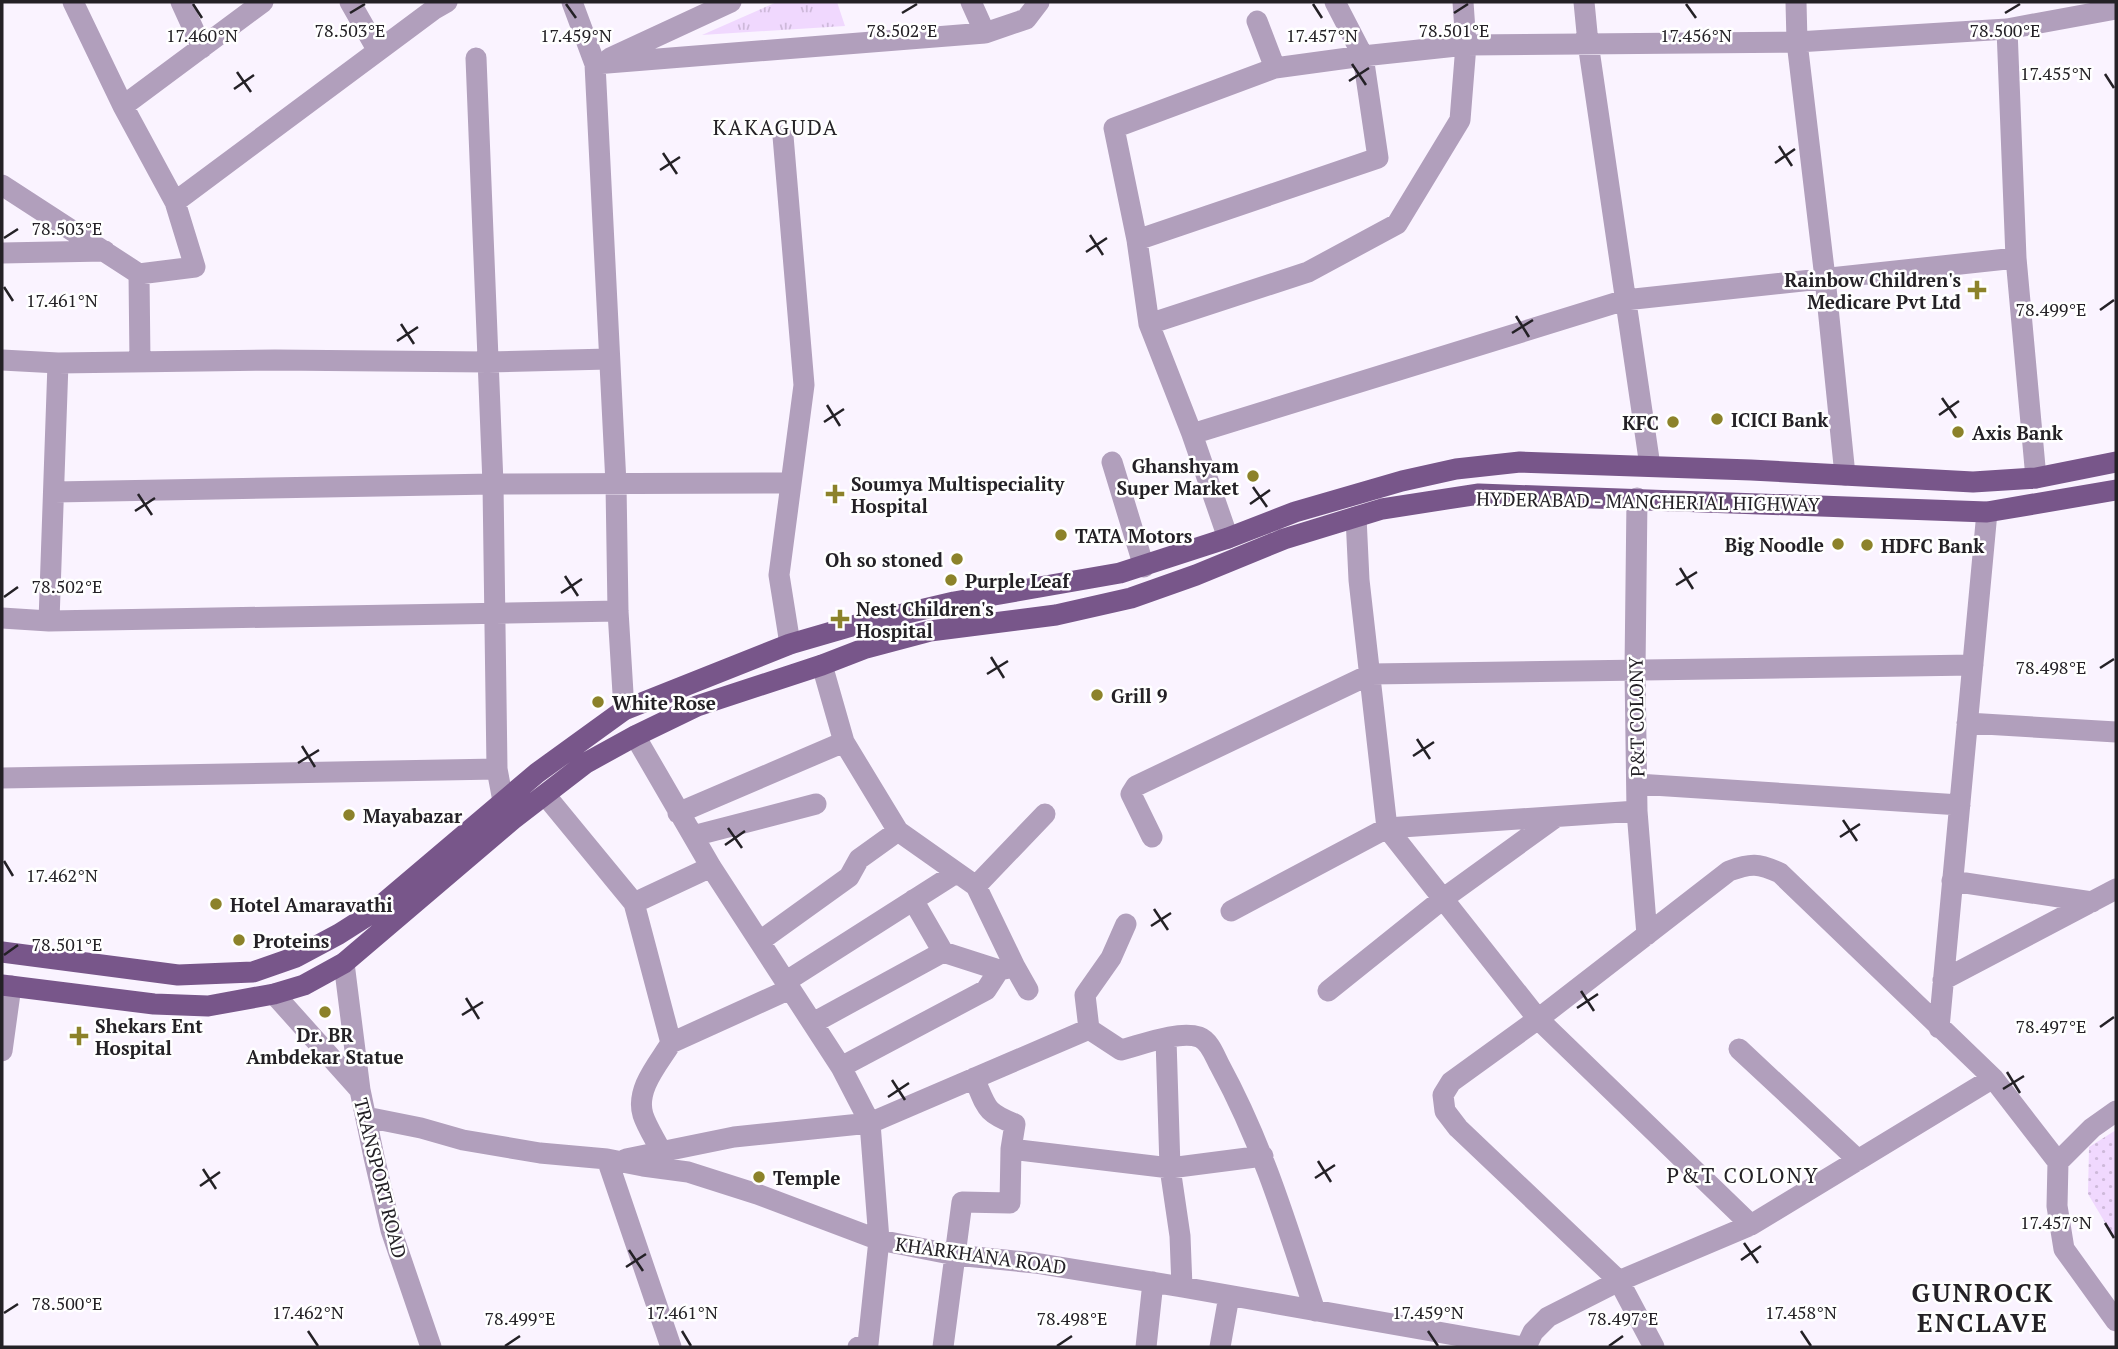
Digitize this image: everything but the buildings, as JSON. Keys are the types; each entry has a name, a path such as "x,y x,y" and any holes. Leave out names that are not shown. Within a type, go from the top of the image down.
{"main road":[{"name":"HYDERABAD - MANCHERIAL HIGHWAY","path":"2,952 178,975 253,972 296,957 372,913 537,773 624,710 790,644 852,626 954,602 1144,567 1294,512 1456,469 1520,462 1973,482 2036,478 2116,461"},
{"name":"HYDERABAD - MANCHERIAL HIGHWAY","path":"7,985 154,1004 208,1006 274,994 304,985 344,963 512,820 586,763 697,706 866,648 930,631 1056,615 1131,598 1284,540 1382,509 1479,494 1987,512 2116,490"},
{"path":"1120,573 1131,598"}],"street":[{"path":"2,185 139,274 195,267 175,202 73,2"},
{"path":"181,2 202,48"},
{"path":"124,106 263,2"},
{"path":"350,2 378,51"},
{"path":"572,2 595,64 616,484 618,611 624,710"},
{"path":"595,64 731,2"},
{"path":"971,2 985,33"},
{"path":"595,64 985,33 1026,19 1040,2"},
{"path":"1137,240 1378,158 1363,57 1335,2"},
{"path":"1149,324 1308,272 1397,224 1460,120 1466,45 1463,2"},
{"path":"1584,2 1650,466"},
{"path":"1796,2 1797,42 1825,278 1844,475"},
{"path":"175,202 378,51 436,4"},
{"path":"1228,538 1192,434 1149,324 1137,240 1114,128 1275,68 1363,57 1466,45 1797,42 2007,29 2116,9"},
{"path":"1256,21 1275,68"},
{"path":"2007,29 2016,258 2036,478"},
{"path":"476,58 493,484 498,769 503,801"},
{"path":"783,136 804,385 779,575 790,644"},
{"path":"2,253 105,251"},
{"path":"1192,434 1625,300 2016,258"},
{"path":"139,274 140,362"},
{"path":"2,360 58,363 275,360 488,362 609,359"},
{"path":"49,621 58,363"},
{"path":"1112,462 1144,567"},
{"path":"55,492 493,484 789,483"},
{"name":"P&T COLONY","path":"1637,498 1637,811 1647,935"},
{"path":"1939,1028 1987,512"},
{"path":"1356,517 1359,580 1387,828 1538,1019 1751,1225"},
{"path":"2,618 49,621 618,611"},
{"path":"822,665 844,742 898,831 976,886 1007,969 1028,990"},
{"path":"1152,837 1131,794 1136,786 1371,674 1973,665"},
{"path":"1967,723 2116,732"},
{"path":"635,736 711,867 841,1067 870,1123 879,1240 864,1346"},
{"path":"678,813 844,742"},
{"path":"2,778 498,769"},
{"path":"1637,784 1959,804"},
{"path":"546,796 634,903 671,1043"},
{"path":"693,836 816,804"},
{"path":"1231,911 1387,828 1637,811"},
{"path":"976,886 1045,814"},
{"path":"1328,990 1444,898 1556,817"},
{"path":"760,941 849,877 859,859 898,831"},
{"path":"1654,1347 1619,1281 1458,1128 1445,1111 1443,1095 1451,1082 1538,1019 1728,871 1743,866 1762,865 1780,873 1993,1078 2058,1162 2057,1206 2064,1249 2116,1321"},
{"path":"634,903 711,867"},
{"path":"661,1151 642,1113 642,1097 645,1085 671,1043 787,986 956,873"},
{"path":"1952,881 2092,902"},
{"path":"1943,980 2116,889"},
{"path":"913,900 943,952"},
{"path":"1089,1029 1085,995 1111,958 1126,924"},
{"path":"813,1023 943,952 1007,969"},
{"path":"344,963 360,1090"},
{"path":"841,1067 986,990 1007,969"},
{"path":"2,1051 7,985"},
{"name":"TRANSPORT ROAD","path":"274,994 360,1090 391,1230 430,1347"},
{"path":"1089,1029 1121,1050 1186,1034 1202,1038 1209,1046 1237,1098 1263,1156 1315,1311"},
{"path":"671,1347 613,1160 734,1136 870,1123 1089,1029"},
{"path":"1166,1039 1170,1168 1180,1236 1182,1287"},
{"path":"1739,1049 1858,1160"},
{"path":"943,1347 962,1202 1010,1203 1011,1149 1015,1124 998,1118 989,1111 974,1078"},
{"path":"1524,1347 1548,1317 1619,1281 1751,1225 1993,1078"},
{"path":"2058,1162 2092,1128 2116,1111"},
{"name":"KHARKHANA ROAD","path":"366,1117 476,1143 688,1171 879,1240 955,1255 1035,1263 1153,1282 1524,1347"},
{"path":"1011,1149 1170,1168 1263,1156"},
{"path":"1146,1347 1153,1282"},
{"path":"1220,1347 1229,1296"}],"green space":[{"path":"777,2 837,2 845,26 702,35"},
{"path":"2116,1130 2116,1241 2088,1194 2089,1147"}],"place":[{"name":"Rainbow Children's Medicare Pvt Ltd","path":"1977,290"},
{"name":"ICICI Bank","path":"1717,419"},
{"name":"KFC","path":"1673,422"},
{"name":"Axis Bank","path":"1958,432"},
{"name":"Ghanshyam Super Market","path":"1253,476"},
{"name":"Soumya Multispeciality Hospital","path":"835,494"},
{"name":"TATA Motors","path":"1061,535"},
{"name":"Big Noodle","path":"1838,544"},
{"name":"HDFC Bank","path":"1867,545"},
{"name":"Oh so stoned","path":"957,559"},
{"name":"Purple Leaf","path":"951,580"},
{"name":"Nest Children's Hospital","path":"840,619"},
{"name":"Grill 9","path":"1097,695"},
{"name":"White Rose","path":"598,702"},
{"name":"Mayabazar","path":"349,815"},
{"name":"Hotel Amaravathi","path":"216,904"},
{"name":"Proteins","path":"239,940"},
{"name":"Dr. BR Ambdekar Statue","path":"325,1012"},
{"name":"Shekars Ent Hospital","path":"79,1036"},
{"name":"Temple","path":"759,1177"}],"district":[{"name":"KAKAGUDA","path":"776,127"},
{"name":"P&T COLONY","path":"1743,1175"},
{"name":"GUNROCK ENCLAVE","path":"1983,1307"}]}
